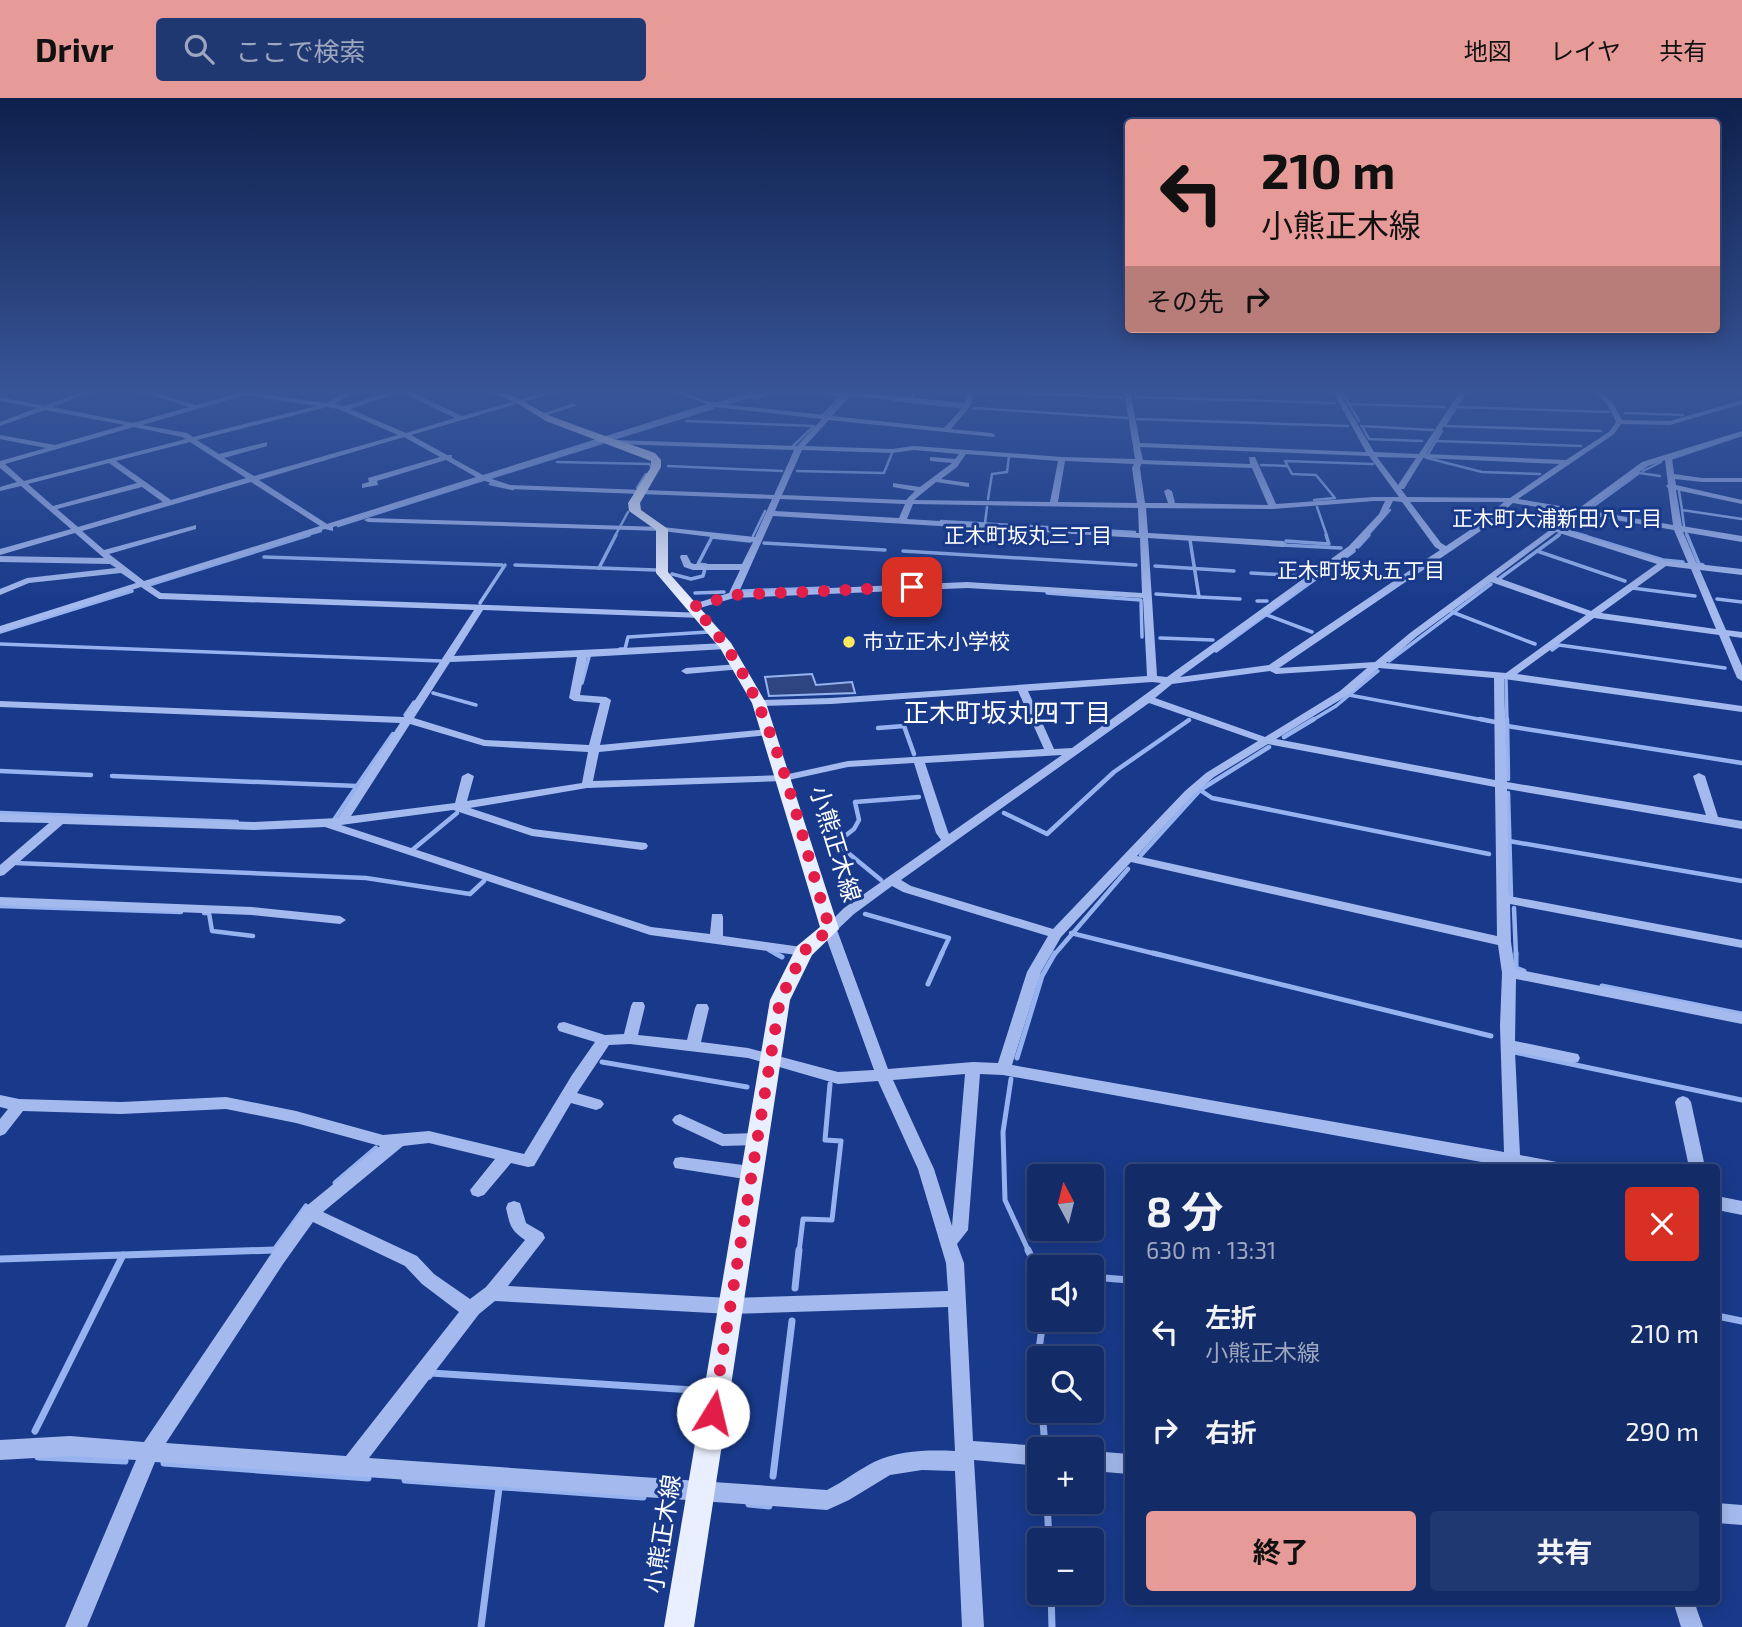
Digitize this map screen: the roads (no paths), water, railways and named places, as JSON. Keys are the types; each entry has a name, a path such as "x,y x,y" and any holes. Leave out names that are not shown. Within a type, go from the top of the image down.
{"main road":[{"path":"656,461 656,467 634,503 635,511 662,529"},
{"name":"小熊正木線","path":"662,529 662,573 726,646 759,703 830,929 804,951 780,1000 679,1627"}],"street":[{"path":"0,489 105,461"},
{"path":"112,461 168,502"},
{"path":"225,461 330,529 368,520 487,479"},
{"path":"0,552 313,461"},
{"path":"365,486 375,483 372,480 434,461"},
{"path":"457,461 487,479 510,487 909,502 1273,507 1391,498 1511,500 1742,539"},
{"path":"0,629 145,587 544,461"},
{"path":"733,595 795,461"},
{"path":"902,522 909,502 957,461"},
{"path":"1054,504 1062,461"},
{"path":"1107,461 1255,466"},
{"path":"1253,461 1273,507"},
{"path":"1376,461 1438,545 1446,550"},
{"path":"1396,488 1401,487 1418,461"},
{"path":"1553,461 1569,462"},
{"path":"1003,1069 1034,972 1056,934 1189,793 1210,775 1344,693 1375,665 1557,530 1576,512 1645,464 1654,461"},
{"path":"1668,461 1678,529 1742,678"},
{"path":"759,703 1153,679 1173,681 1272,668 1479,528 1511,500 1569,462"},
{"path":"1139,463 1137,477 1144,536 1153,679"},
{"path":"0,464 78,528 123,570 159,596 480,608 697,611 733,595 967,585 1147,596"},
{"path":"1670,476 1702,480 1742,480"},
{"path":"1137,477 1150,478"},
{"path":"935,480 966,485"},
{"path":"53,508 143,484"},
{"path":"896,485 921,490"},
{"path":"1670,486 1742,502"},
{"path":"1168,491 1172,505"},
{"path":"973,1627 955,1263 926,1169 883,1075 830,929 892,881 1173,681 1174,677 1352,548 1382,515 1391,498"},
{"path":"771,513 1283,544"},
{"path":"368,520 662,529 759,540"},
{"path":"104,552 193,527"},
{"path":"1557,530 1664,563 1742,572"},
{"path":"684,557 687,565 693,567 746,567"},
{"path":"0,559 114,561"},
{"path":"1504,675 1664,563"},
{"path":"0,592 27,581 123,570"},
{"path":"1492,579 1592,615 1742,635"},
{"path":"0,636 145,587"},
{"path":"342,821 410,720 480,608"},
{"path":"448,659 726,646"},
{"path":"583,654 574,698 606,700 596,730 596,749 587,785"},
{"path":"1272,668 1276,671 1375,665 1504,675 1742,709"},
{"path":"686,671 738,667"},
{"path":"564,1027 606,1040 630,1039 748,1053 838,1077 973,1068 1003,1069 1515,1163 1508,1045 1509,974 1504,942 1504,675"},
{"path":"1022,688 1050,751"},
{"path":"1148,699 1267,741 1503,785 1742,825"},
{"path":"0,704 410,720 484,743 596,749 768,732"},
{"path":"0,818 254,825 326,823 587,785 784,778 849,764 1073,751"},
{"path":"919,759 942,833 948,841"},
{"path":"455,806 468,776"},
{"path":"1699,776 1713,820"},
{"path":"455,806 533,832 642,846"},
{"path":"0,872 61,819"},
{"path":"326,823 650,931 804,951"},
{"path":"1130,858 1504,942"},
{"path":"892,881 907,889 1056,934"},
{"path":"1505,899 1742,944"},
{"path":"0,901 252,911 340,920"},
{"path":"716,940 717,918"},
{"path":"1509,974 1742,1019"},
{"path":"630,1039 638,1006"},
{"path":"693,1046 702,1008"},
{"path":"0,1101 19,1105 121,1108 226,1103 296,1117 383,1141 429,1138 528,1161 567,1096 606,1040"},
{"path":"1508,1045 1573,1058"},
{"path":"948,1242 960,1230 973,1068"},
{"path":"567,1096 596,1104"},
{"path":"1682,1102 1696,1164"},
{"path":"0,1130 19,1105"},
{"path":"680,1120 722,1140 757,1139"},
{"path":"76,1627 149,1452 310,1213 401,1139"},
{"path":"478,1190 507,1157"},
{"path":"681,1163 751,1173"},
{"path":"1720,1204 1742,1208"},
{"path":"351,1465 471,1310 492,1293 537,1238 519,1227 514,1208"},
{"path":"310,1213 411,1261 428,1279 471,1310"},
{"path":"492,1293 730,1306 957,1299"},
{"path":"0,1450 69,1446 827,1500 897,1464 964,1456 1027,1456"},
{"path":"1104,1462 1125,1464"},
{"path":"1720,1513 1742,1515"},
{"path":"1684,1605 1692,1627"}],"water":[{"path":"812,674 816,685 852,682 855,693 769,696 765,677"}],"waterway":[{"path":"490,478 543,461"},
{"path":"797,471 884,473 889,461"},
{"path":"988,499 992,474 1007,472 1008,461"},
{"path":"1285,461 1292,474 1316,475 1335,498 1314,500"},
{"path":"1295,461 1373,464"},
{"path":"1440,461 1482,472 1540,474"},
{"path":"557,462 650,464 651,467"},
{"path":"1643,471 1661,462"},
{"path":"1261,465 1287,466"},
{"path":"668,466 782,471"},
{"path":"1639,473 1660,476"},
{"path":"637,488 646,474"},
{"path":"1587,511 1638,474"},
{"path":"338,526 483,480"},
{"path":"490,484 513,489"},
{"path":"1679,491 1682,510"},
{"path":"985,523 987,507"},
{"path":"1317,507 1327,536"},
{"path":"1367,536 1390,510"},
{"path":"1682,510 1742,519"},
{"path":"1682,510 1684,526"},
{"path":"753,536 765,511"},
{"path":"615,536 628,512"},
{"path":"1567,529 1581,517"},
{"path":"941,521 1135,532"},
{"path":"1566,530 1587,536"},
{"path":"304,536 321,531"},
{"path":"1556,536 1561,533"},
{"path":"149,585 309,535"},
{"path":"599,568 616,535"},
{"path":"1286,541 1329,544 1326,535"},
{"path":"1358,547 1369,535"},
{"path":"1537,551 1559,535"},
{"path":"1581,535 1663,560 1683,562"},
{"path":"1687,535 1699,564 1703,565"},
{"path":"672,574 691,579 703,576 706,565 698,564 712,537 750,541"},
{"path":"1190,540 1194,568"},
{"path":"764,543 885,550"},
{"path":"1282,545 1341,548"},
{"path":"903,551 1136,565"},
{"path":"1216,651 1354,551"},
{"path":"1500,578 1537,551"},
{"path":"1537,551 1625,581"},
{"path":"264,557 502,565"},
{"path":"480,603 505,565"},
{"path":"515,565 599,568"},
{"path":"1155,566 1194,568"},
{"path":"599,568 656,570"},
{"path":"1194,568 1234,571"},
{"path":"1194,568 1199,597"},
{"path":"1251,573 1303,576"},
{"path":"1453,612 1491,584"},
{"path":"1634,586 1632,588 1695,596"},
{"path":"743,591 828,588"},
{"path":"0,632 132,591"},
{"path":"695,593 724,592"},
{"path":"1047,593 1141,600 1142,637"},
{"path":"1156,594 1199,597"},
{"path":"1199,597 1240,599"},
{"path":"1717,599 1742,602"},
{"path":"1257,601 1267,601"},
{"path":"1389,661 1453,612"},
{"path":"1453,612 1535,644"},
{"path":"1267,615 1312,632"},
{"path":"620,649 625,649 628,637 708,632"},
{"path":"1160,638 1213,640"},
{"path":"0,644 441,661"},
{"path":"1552,650 1559,645 1725,668"},
{"path":"582,683 589,657"},
{"path":"1349,695 1378,671"},
{"path":"1506,680 1507,721"},
{"path":"433,693 476,705"},
{"path":"1311,721 1349,695"},
{"path":"1349,695 1489,721"},
{"path":"405,715 414,702"},
{"path":"1284,737 1314,719"},
{"path":"1480,719 1495,722"},
{"path":"1507,719 1507,726"},
{"path":"1004,813 1047,834 1114,772 1189,720"},
{"path":"878,728 904,726 914,754"},
{"path":"1507,726 1742,763"},
{"path":"1507,726 1508,779"},
{"path":"357,786 393,734"},
{"path":"1200,790 1269,747"},
{"path":"0,771 91,775"},
{"path":"112,776 357,786"},
{"path":"334,820 357,786"},
{"path":"1141,855 1200,790"},
{"path":"1200,790 1212,798 1489,854"},
{"path":"1508,793 1509,841"},
{"path":"881,880 836,843 854,829 859,820 855,802 919,797"},
{"path":"0,813 237,822"},
{"path":"411,851 457,813"},
{"path":"1509,841 1742,881"},
{"path":"1509,841 1511,896"},
{"path":"16,863 366,878 470,894 484,881"},
{"path":"1073,933 1128,869"},
{"path":"0,906 181,912"},
{"path":"1514,908 1516,955"},
{"path":"204,913 209,913 212,931 253,936"},
{"path":"865,914 949,938 941,955"},
{"path":"1054,955 1073,933"},
{"path":"1073,933 1160,955"},
{"path":"769,950 778,955"},
{"path":"775,953 782,957"},
{"path":"928,984 942,953"},
{"path":"1017,1058 1042,976 1055,953"},
{"path":"1153,953 1491,1036"},
{"path":"1516,955 1516,968 1524,971"},
{"path":"1602,986 1742,1014"},
{"path":"1514,1052 1742,1100"},
{"path":"602,1062 747,1087"},
{"path":"1011,1079 1003,1132 1005,1200 1029,1252"},
{"path":"799,1252 803,1219 832,1220 841,1141 825,1140 830,1084"},
{"path":"335,1183 376,1148"},
{"path":"274,1250 306,1206"},
{"path":"123,1255 274,1250"},
{"path":"225,1252 274,1250"},
{"path":"795,1288 799,1250"},
{"path":"1028,1250 1030,1255"},
{"path":"0,1259 123,1255"},
{"path":"35,1431 123,1255"},
{"path":"1104,1278 1125,1280"},
{"path":"1720,1317 1742,1321"},
{"path":"773,1476 792,1321"},
{"path":"1039,1346 1041,1332"},
{"path":"429,1376 431,1373 693,1390"},
{"path":"1043,1423 1044,1437"},
{"path":"38,1457 125,1461"},
{"path":"164,1463 368,1478"},
{"path":"405,1480 643,1497"},
{"path":"481,1627 499,1488"},
{"path":"749,1504 769,1506"},
{"path":"1048,1514 1048,1528"},
{"path":"1051,1605 1052,1627"}],"place":[{"name":"市立正木小学校","path":"849,642"}],"district":[{"name":"正木町大浦新田八丁目","path":"1557,519"},
{"name":"正木町坂丸三丁目","path":"1028,536"},
{"name":"正木町坂丸五丁目","path":"1361,571"},
{"name":"正木町坂丸四丁目","path":"1007,713"}]}
